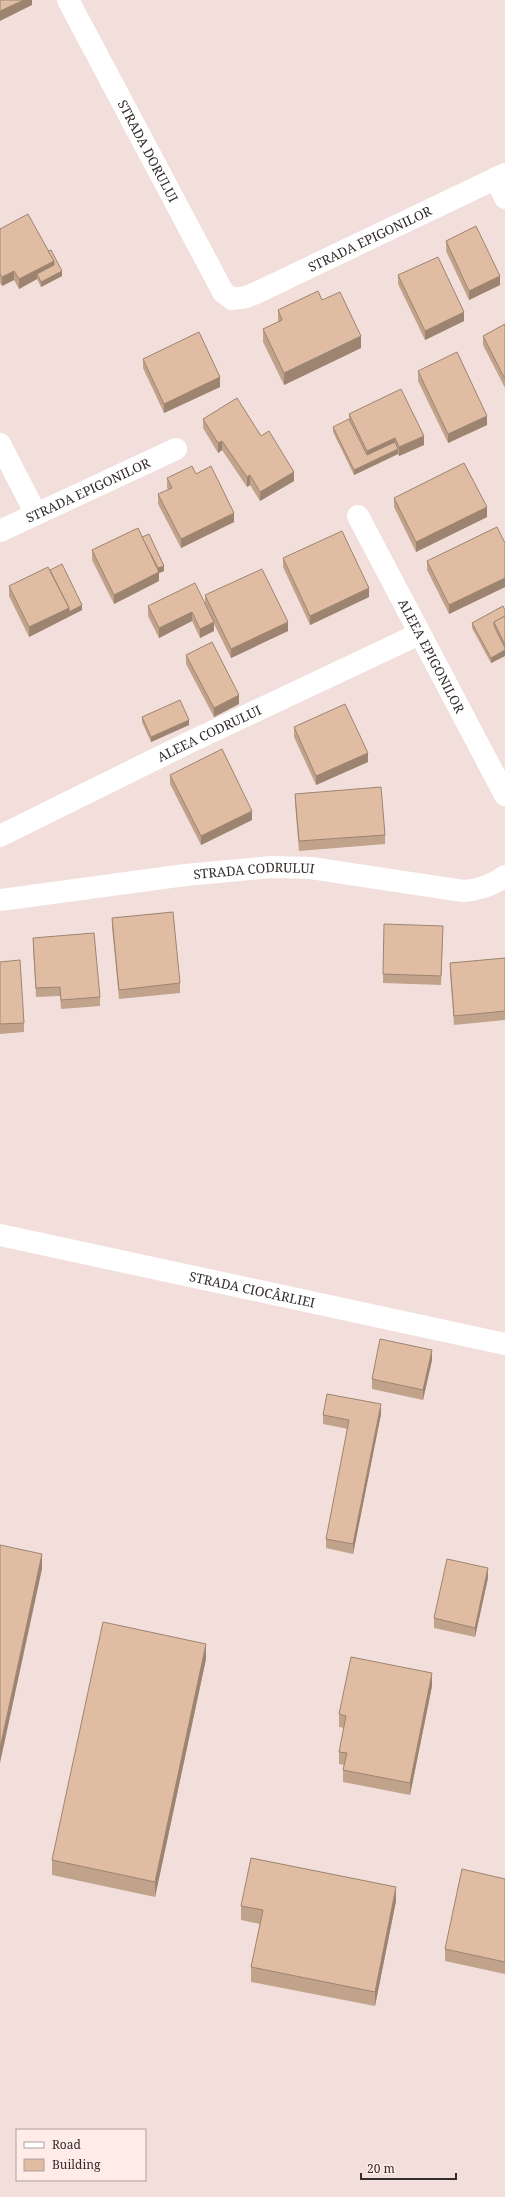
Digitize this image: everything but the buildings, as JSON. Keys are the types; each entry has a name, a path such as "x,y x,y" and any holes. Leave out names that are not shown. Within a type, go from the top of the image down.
{"street":[{"name":"STRADA DORULUI","path":"68,0 223,292 232,299"},
{"name":"STRADA EPIGONILOR","path":"232,299 246,297 256,293 500,176"},
{"path":"500,176 505,198"},
{"path":"0,444 36,514"},
{"name":"STRADA EPIGONILOR","path":"0,531 176,449"},
{"name":"ALEEA EPIGONILOR","path":"358,516 505,795"},
{"name":"ALEEA CODRULUI","path":"0,836 190,742 419,634"},
{"name":"STRADA CODRULUI","path":"0,900 185,875 265,868 311,868 463,891 485,887 505,876"},
{"name":"STRADA CIOCÂRLIEI","path":"0,1235 505,1344"}]}
